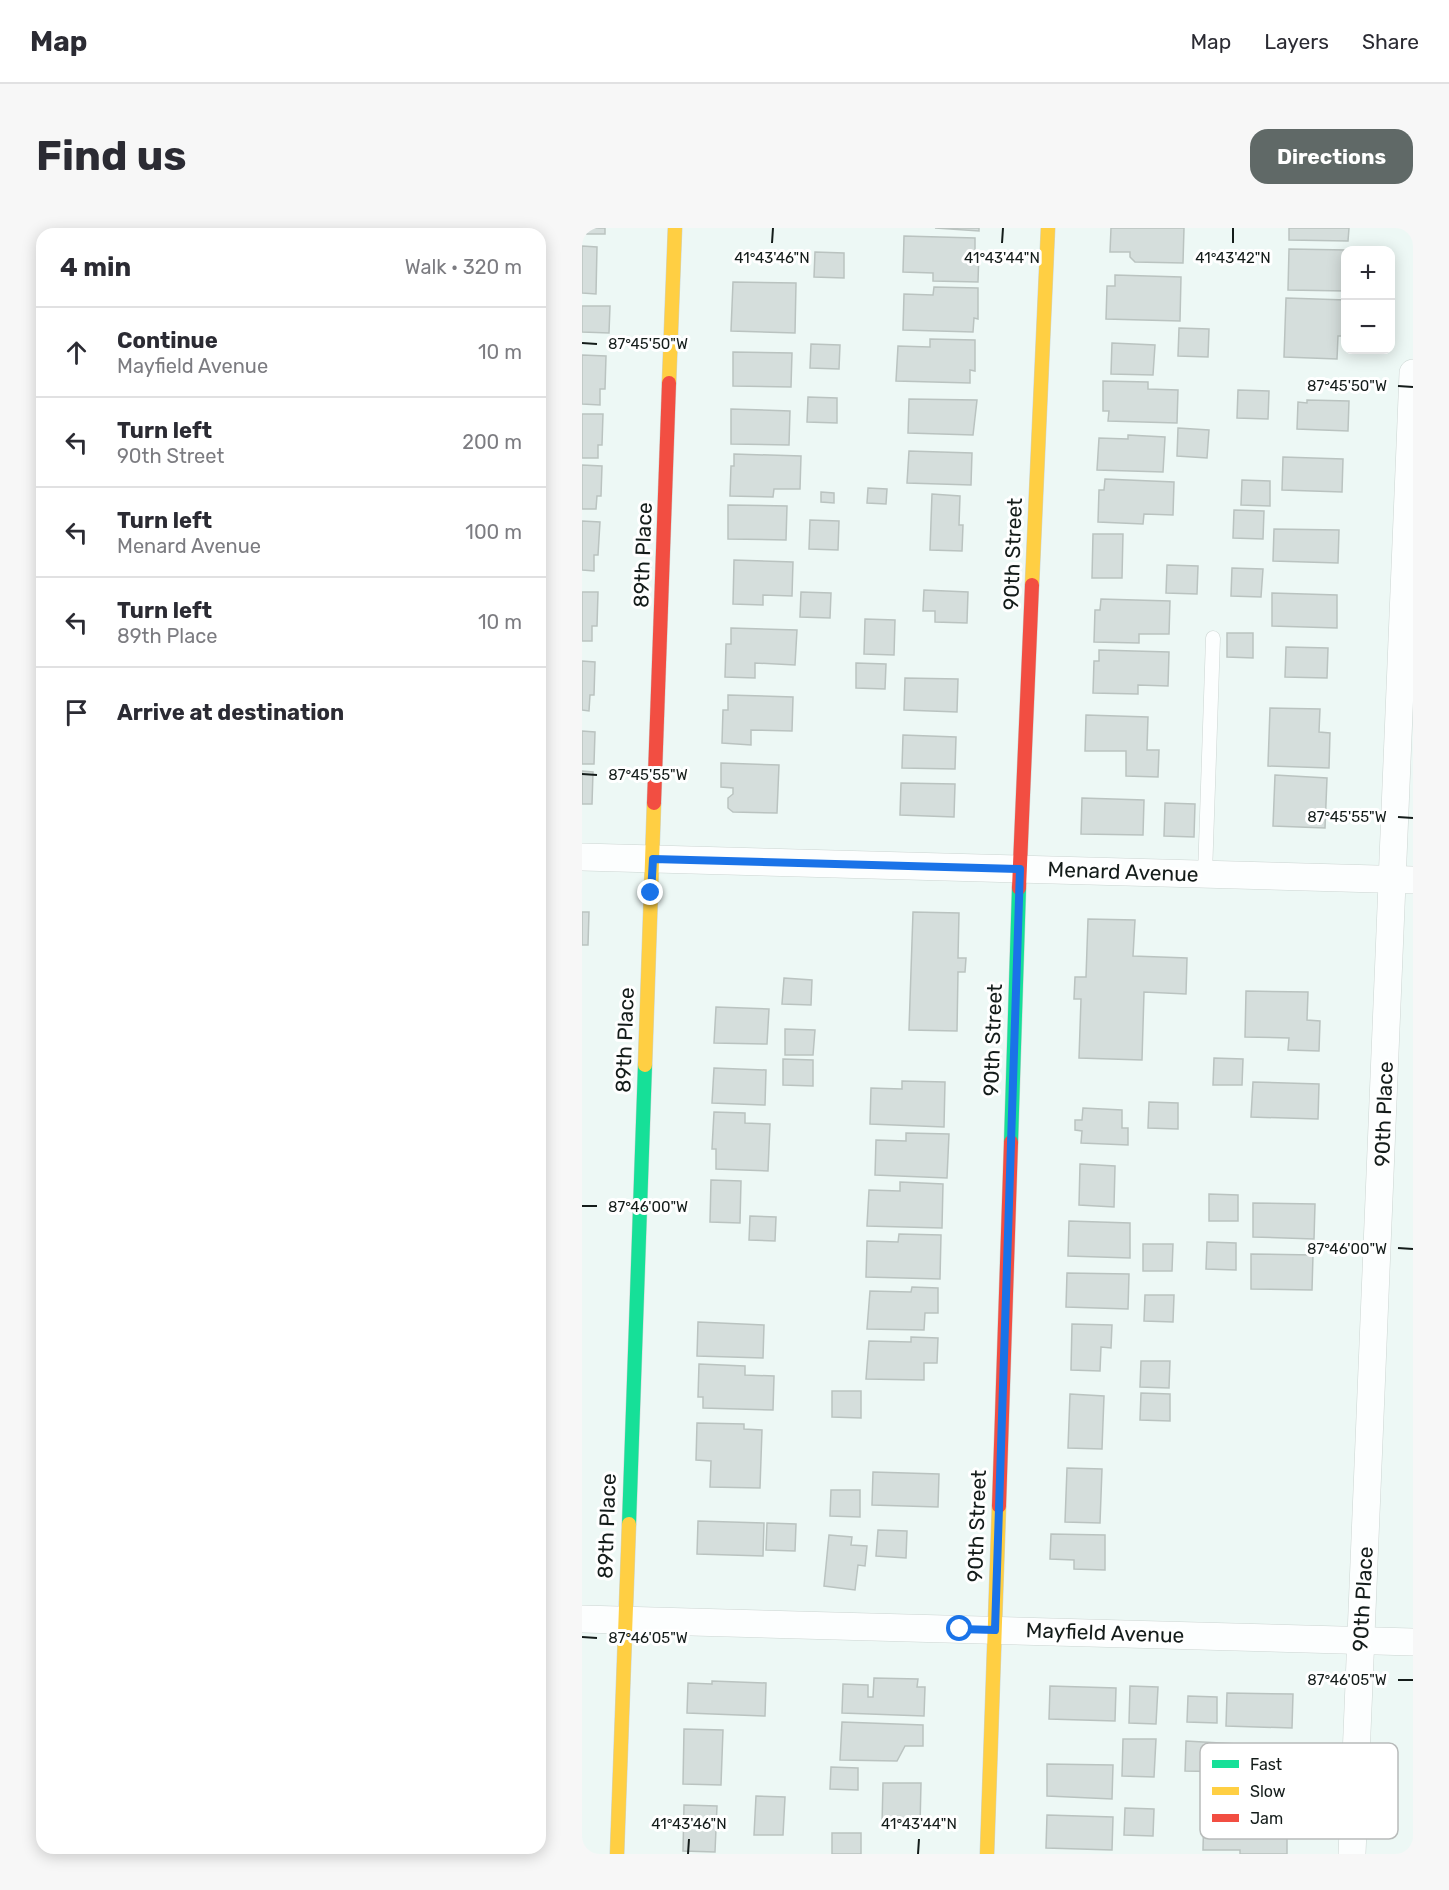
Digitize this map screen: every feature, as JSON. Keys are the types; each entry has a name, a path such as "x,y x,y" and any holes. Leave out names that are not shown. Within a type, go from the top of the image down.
{"street":[{"name":"89th Place","path":"617,1854 675,228"},
{"name":"90th Street","path":"987,1854 1020,869 1048,228"},
{"name":"90th Place","path":"1357,1743 1403,880 1413,373"},
{"name":"Menard Avenue","path":"582,857 1403,880"},
{"name":"Mayfield Avenue","path":"582,1619 1413,1642"},
{"name":"90th Place","path":"1352,1854 1353,1839"}],"lane":[{"path":"1205,875 1213,638"}],"building":[{"path":"582,228 605,228 605,234 582,234"},
{"path":"935,228 979,228 979,231"},
{"path":"1111,228 1184,228 1183,263 1135,262 1130,257 1130,252 1110,252"},
{"path":"1289,228 1349,228 1348,241 1289,240"},
{"path":"904,236 975,238 975,251 979,251 978,282 933,281 933,273 903,272"},
{"path":"582,246 597,247 596,294 582,293"},
{"path":"1289,249 1341,250 1341,291 1288,290"},
{"path":"815,252 844,253 844,278 814,277"},
{"path":"1115,275 1181,277 1180,321 1106,319 1107,286 1115,286"},
{"path":"733,282 796,283 795,333 731,331"},
{"path":"934,287 978,288 978,319 974,318 973,332 903,330 904,294 933,295"},
{"path":"1286,298 1341,300 1341,336 1338,336 1337,359 1284,357"},
{"path":"582,306 610,306 609,333 582,332"},
{"path":"1179,328 1209,329 1208,357 1178,356"},
{"path":"930,339 975,340 975,371 970,370 970,383 896,381 898,346 930,347"},
{"path":"1112,343 1155,345 1153,375 1111,374"},
{"path":"811,344 840,345 839,369 810,368"},
{"path":"733,352 792,353 791,387 733,386"},
{"path":"582,355 606,356 605,389 600,389 600,405 582,404"},
{"path":"1103,381 1148,382 1148,389 1178,390 1177,423 1108,421 1109,411 1103,411"},
{"path":"1238,390 1269,391 1268,419 1237,418"},
{"path":"808,397 837,398 837,423 807,422"},
{"path":"909,399 977,400 973,435 908,433"},
{"path":"1307,400 1349,401 1348,431 1297,429 1298,402 1307,403"},
{"path":"731,409 790,411 789,445 731,444"},
{"path":"582,414 603,414 602,445 598,445 598,458 582,458"},
{"path":"1178,428 1209,430 1207,458 1177,456"},
{"path":"1128,435 1165,437 1163,472 1097,470 1099,438 1128,439"},
{"path":"909,451 972,453 971,485 907,483"},
{"path":"734,454 801,456 800,489 774,489 773,497 730,496 731,466 734,466"},
{"path":"1283,457 1343,459 1342,492 1282,490"},
{"path":"582,465 602,466 601,496 597,496 596,509 582,509"},
{"path":"1105,479 1174,482 1173,515 1144,514 1143,524 1098,522 1099,490 1104,490"},
{"path":"1242,480 1270,481 1270,506 1241,505"},
{"path":"868,488 887,489 886,504 867,503"},
{"path":"821,492 834,493 834,503 821,502"},
{"path":"932,494 960,496 959,525 963,525 962,551 930,550"},
{"path":"728,505 787,506 786,540 728,539"},
{"path":"1234,510 1264,511 1263,539 1233,538"},
{"path":"810,520 839,521 838,550 809,549"},
{"path":"582,521 600,522 598,555 594,555 594,571 582,570"},
{"path":"1274,529 1339,530 1338,563 1273,561"},
{"path":"1093,534 1123,534 1122,578 1092,578"},
{"path":"734,560 793,562 792,596 763,595 763,605 733,604"},
{"path":"1167,565 1198,566 1197,594 1166,593"},
{"path":"1232,568 1263,569 1261,597 1231,596"},
{"path":"924,590 968,592 967,623 935,622 935,611 923,611"},
{"path":"582,592 598,592 597,626 592,626 592,641 582,641"},
{"path":"801,592 831,593 830,618 800,617"},
{"path":"1272,593 1337,595 1337,628 1272,626"},
{"path":"1101,599 1170,601 1169,634 1139,634 1139,643 1094,642 1095,610 1100,610"},
{"path":"865,619 895,620 894,655 864,654"},
{"path":"731,628 797,630 795,665 755,663 755,678 725,677 726,644 731,644"},
{"path":"1227,633 1253,633 1253,658 1227,657"},
{"path":"1286,647 1328,648 1327,678 1285,677"},
{"path":"1099,650 1169,652 1168,686 1138,685 1138,694 1093,693 1094,661 1099,661"},
{"path":"582,661 595,662 594,695 590,695 589,711 582,710"},
{"path":"856,663 886,664 885,689 856,688"},
{"path":"905,678 958,679 957,712 904,710"},
{"path":"728,695 793,697 792,731 751,730 751,745 722,743 723,710 728,710"},
{"path":"1270,708 1320,709 1319,732 1330,733 1329,768 1268,766"},
{"path":"1086,715 1148,717 1147,750 1159,750 1158,777 1126,776 1126,751 1085,751"},
{"path":"582,731 595,732 594,764 582,764"},
{"path":"903,735 956,737 955,769 902,768"},
{"path":"721,763 779,765 777,813 733,812 728,808 728,798 733,794 733,788 721,787"},
{"path":"582,771 593,772 592,804 582,804"},
{"path":"1275,775 1327,778 1325,828 1273,826"},
{"path":"901,783 955,784 954,817 900,815"},
{"path":"1082,798 1144,800 1143,835 1081,834"},
{"path":"1165,803 1195,804 1194,837 1164,836"},
{"path":"582,912 589,912 588,945 582,945"},
{"path":"913,912 959,913 958,958 966,958 965,972 958,972 957,1031 909,1030"},
{"path":"1088,919 1135,920 1133,956 1187,958 1186,994 1144,992 1142,1060 1079,1058 1081,999 1074,999 1075,977 1086,977"},
{"path":"784,978 812,980 811,1005 782,1004"},
{"path":"1246,991 1308,992 1307,1020 1320,1021 1319,1051 1288,1050 1289,1038 1245,1037"},
{"path":"716,1007 769,1009 767,1044 714,1043"},
{"path":"785,1029 815,1030 813,1055 785,1055"},
{"path":"1214,1058 1243,1059 1242,1085 1213,1085"},
{"path":"783,1059 813,1060 813,1086 783,1085"},
{"path":"714,1068 766,1070 765,1105 712,1103"},
{"path":"902,1081 945,1082 944,1127 870,1124 871,1088 902,1089"},
{"path":"1253,1082 1319,1084 1318,1119 1251,1117"},
{"path":"1149,1102 1178,1103 1178,1129 1148,1128"},
{"path":"1083,1108 1122,1110 1122,1128 1128,1128 1128,1145 1081,1143 1082,1131 1075,1130 1075,1120 1082,1120"},
{"path":"714,1112 745,1113 745,1123 770,1124 768,1171 716,1169 716,1149 712,1149"},
{"path":"906,1133 949,1134 947,1178 875,1175 876,1140 906,1141"},
{"path":"1080,1164 1115,1166 1114,1207 1079,1205"},
{"path":"711,1180 741,1181 740,1223 710,1222"},
{"path":"900,1182 943,1184 942,1228 867,1226 869,1190 900,1191"},
{"path":"1209,1194 1238,1195 1238,1221 1209,1221"},
{"path":"1253,1203 1315,1204 1314,1239 1253,1237"},
{"path":"750,1216 776,1217 775,1241 749,1240"},
{"path":"1069,1221 1130,1223 1130,1258 1068,1256"},
{"path":"899,1234 941,1235 940,1279 866,1277 867,1241 898,1242"},
{"path":"1207,1242 1236,1243 1236,1270 1206,1269"},
{"path":"1143,1244 1173,1244 1172,1271 1143,1271"},
{"path":"1251,1254 1313,1255 1312,1290 1251,1289"},
{"path":"1067,1273 1129,1274 1128,1309 1066,1307"},
{"path":"912,1287 938,1288 938,1313 925,1313 924,1330 867,1329 870,1291 911,1292"},
{"path":"1145,1295 1174,1295 1173,1322 1144,1321"},
{"path":"698,1322 764,1325 763,1358 697,1356"},
{"path":"1072,1324 1112,1325 1111,1348 1101,1347 1100,1371 1071,1370"},
{"path":"911,1337 938,1338 937,1363 924,1363 924,1380 866,1379 869,1341 911,1342"},
{"path":"1141,1361 1170,1361 1169,1388 1140,1387"},
{"path":"699,1364 745,1366 745,1375 774,1376 773,1410 703,1408 703,1397 698,1397"},
{"path":"832,1391 861,1391 861,1418 832,1417"},
{"path":"1141,1393 1170,1394 1170,1421 1140,1420"},
{"path":"1070,1394 1104,1396 1102,1449 1068,1448"},
{"path":"697,1423 744,1424 744,1429 762,1430 760,1488 710,1487 711,1461 696,1460"},
{"path":"1067,1468 1102,1469 1100,1523 1065,1522"},
{"path":"873,1472 939,1474 938,1507 872,1505"},
{"path":"831,1490 860,1490 860,1517 830,1516"},
{"path":"698,1521 764,1523 763,1556 697,1554"},
{"path":"767,1523 796,1524 795,1551 766,1550"},
{"path":"878,1530 907,1531 906,1558 876,1556"},
{"path":"1051,1534 1105,1535 1105,1570 1074,1569 1074,1560 1050,1559"},
{"path":"829,1535 852,1537 851,1545 867,1546 865,1566 858,1565 855,1590 824,1586"},
{"path":"874,1678 918,1679 917,1687 925,1687 924,1716 842,1713 843,1684 868,1685 868,1697 873,1697"},
{"path":"712,1681 766,1683 765,1716 687,1713 688,1683 712,1684"},
{"path":"1050,1686 1116,1688 1115,1721 1049,1719"},
{"path":"1130,1686 1158,1687 1156,1724 1129,1723"},
{"path":"1227,1693 1293,1694 1292,1728 1226,1726"},
{"path":"1188,1696 1217,1697 1217,1723 1187,1722"},
{"path":"842,1722 923,1725 923,1746 905,1746 897,1761 840,1760"},
{"path":"684,1729 723,1730 721,1785 683,1784"},
{"path":"1123,1739 1156,1739 1154,1777 1122,1776"},
{"path":"1186,1741 1221,1743 1200,1743 1200,1771 1185,1771"},
{"path":"1047,1764 1113,1765 1112,1799 1047,1796"},
{"path":"831,1767 858,1768 858,1790 830,1789"},
{"path":"883,1783 921,1783 920,1826 882,1825"},
{"path":"756,1796 785,1797 783,1835 754,1835"},
{"path":"684,1805 717,1806 715,1852 683,1851"},
{"path":"1125,1808 1154,1809 1153,1836 1124,1835"},
{"path":"1047,1815 1113,1817 1112,1850 1046,1848"},
{"path":"832,1833 861,1833 861,1854 832,1854"},
{"path":"1203,1839 1287,1839 1287,1854 1240,1854 1240,1850 1203,1850"}],"traffic: fast":[{"path":"1011,1142 1019,888"},
{"path":"629,1524 645,1065"}],"traffic: slow":[{"path":"669,383 675,228"},
{"path":"1032,585 1048,228"},
{"path":"645,1065 654,803"},
{"path":"987,1854 999,1506"},
{"path":"617,1854 629,1524"}],"traffic: jam":[{"path":"654,803 669,383"},
{"path":"1019,888 1032,585"},
{"path":"999,1506 1011,1142"}],"route":[{"path":"651,893 653,859 1020,869 995,1630 960,1629"}]}
